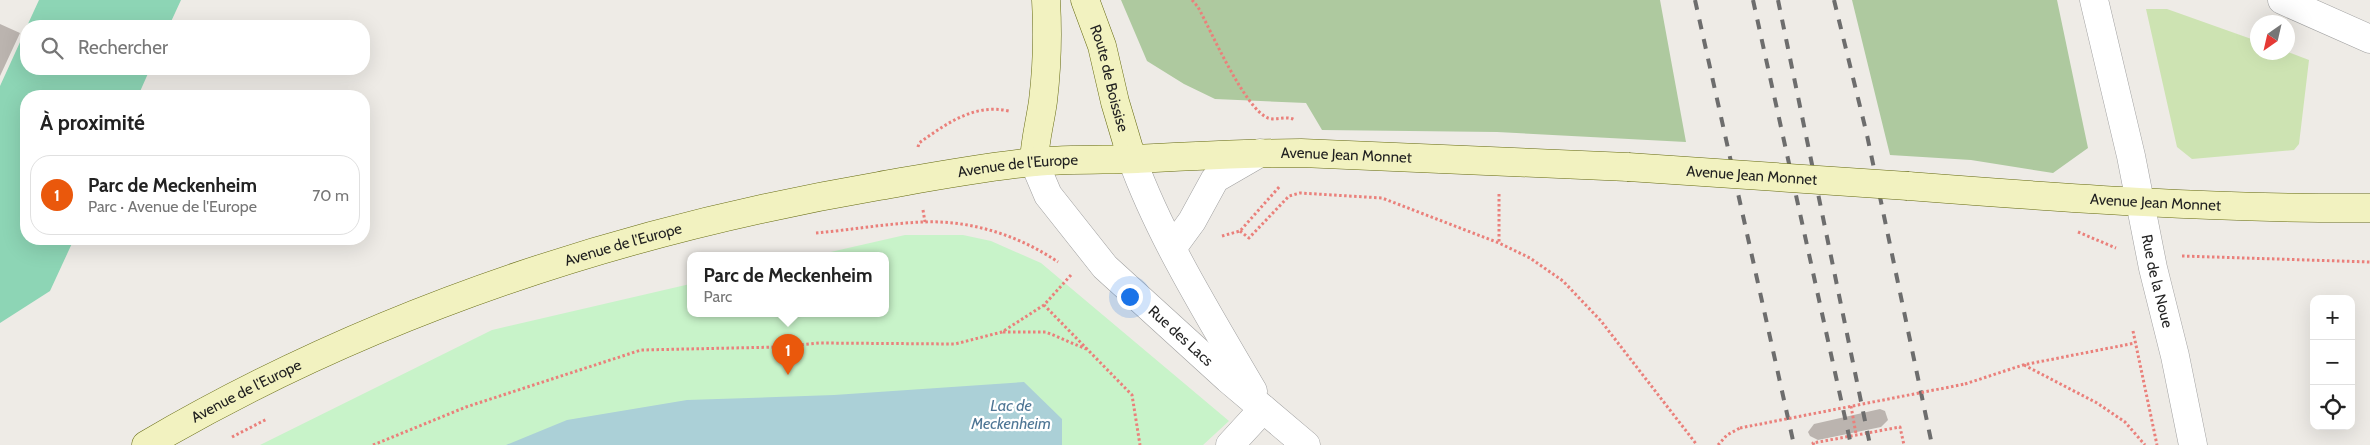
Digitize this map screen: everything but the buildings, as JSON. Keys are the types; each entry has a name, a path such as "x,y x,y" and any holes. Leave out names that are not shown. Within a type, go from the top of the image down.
{"main road":[{"path":"1034,162 1035,138 1043,103 1047,68 1046,0"},
{"name":"Route de Boissise","path":"1085,0 1102,46 1115,102 1132,159"},
{"name":"Avenue Jean Monnet","path":"1132,159 1301,153 1628,167 2141,202 2286,209 2370,208"},
{"name":"Avenue de l'Europe","path":"146,445 274,376 386,325 551,265 704,221 802,199 1034,162 1132,159"}],"street":[{"name":"Rue de la Noue","path":"2094,0 2141,202 2153,268 2175,356 2193,445"},
{"path":"2282,0 2370,39"},
{"path":"1173,247 1192,221 1215,179 1260,153"},
{"name":"Rue des Lacs","path":"1132,159 1139,178 1173,247 1264,409"},
{"name":"Rue des Lacs","path":"1034,162 1048,195 1105,267 1306,445"},
{"path":"1230,445 1264,409"}],"path":[{"path":"1192,0 1198,6 1251,105 1268,118 1290,118 1301,124"},
{"path":"916,153 919,143 954,119 978,110 1006,110"},
{"path":"1281,185 1240,231 1249,238 1289,196 1300,193 1382,198 1499,243 1530,258 1563,281 1601,321 1697,445"},
{"path":"1499,188 1499,243"},
{"path":"2072,198 2070,229 2120,249"},
{"path":"808,234 924,222 978,226 1040,250 1060,263"},
{"path":"2180,256 2370,262"},
{"path":"1002,332 1044,304 1073,273 1067,268"},
{"path":"1044,304 1132,395 1140,445"},
{"path":"373,445 466,407 641,350 779,347 820,343 955,344 1002,332 1046,332 1087,350"},
{"path":"1718,445 1726,435 1740,428 1965,384 2023,364 2135,343 2157,445"},
{"path":"2023,364 2097,403 2125,422 2145,445"},
{"path":"1851,406 1856,434"},
{"path":"225,441 268,419"},
{"path":"1814,445 1813,443 1825,443 1856,434 1900,427 1904,445"}],"green space":[{"path":"39,0 181,0 172,20 30,20"},
{"path":"1121,0 1660,0 1686,142 1497,132 1322,130 1306,103 1215,99 1184,84 1147,61"},
{"path":"1852,0 2057,0 2088,148 2053,173 1971,160 1890,155"},
{"path":"2146,9 2167,9 2250,39 2250,60 2295,60 2295,55 2309,60 2299,144 2294,150 2192,159 2177,147"},
{"path":"20,42 20,75 147,75 141,90 20,90 20,245 71,245 50,291 0,323 0,86"},
{"path":"905,235 963,235 991,241 1041,263 1229,421 1203,445 260,445 492,330 687,285 687,317 889,317 889,252 831,252"}],"water":[{"name":"Lac de Meckenheim","path":"1024,382 1062,419 1062,445 506,445 567,420 687,400 834,395"}],"railway":[{"path":"1695,0 1794,445"},
{"path":"1753,0 1851,445"},
{"path":"1778,0 1870,445"},
{"path":"1834,0 1867,135 1932,445"}],"place":[{"name":"Parc de Meckenheim","path":"788,375"}]}
